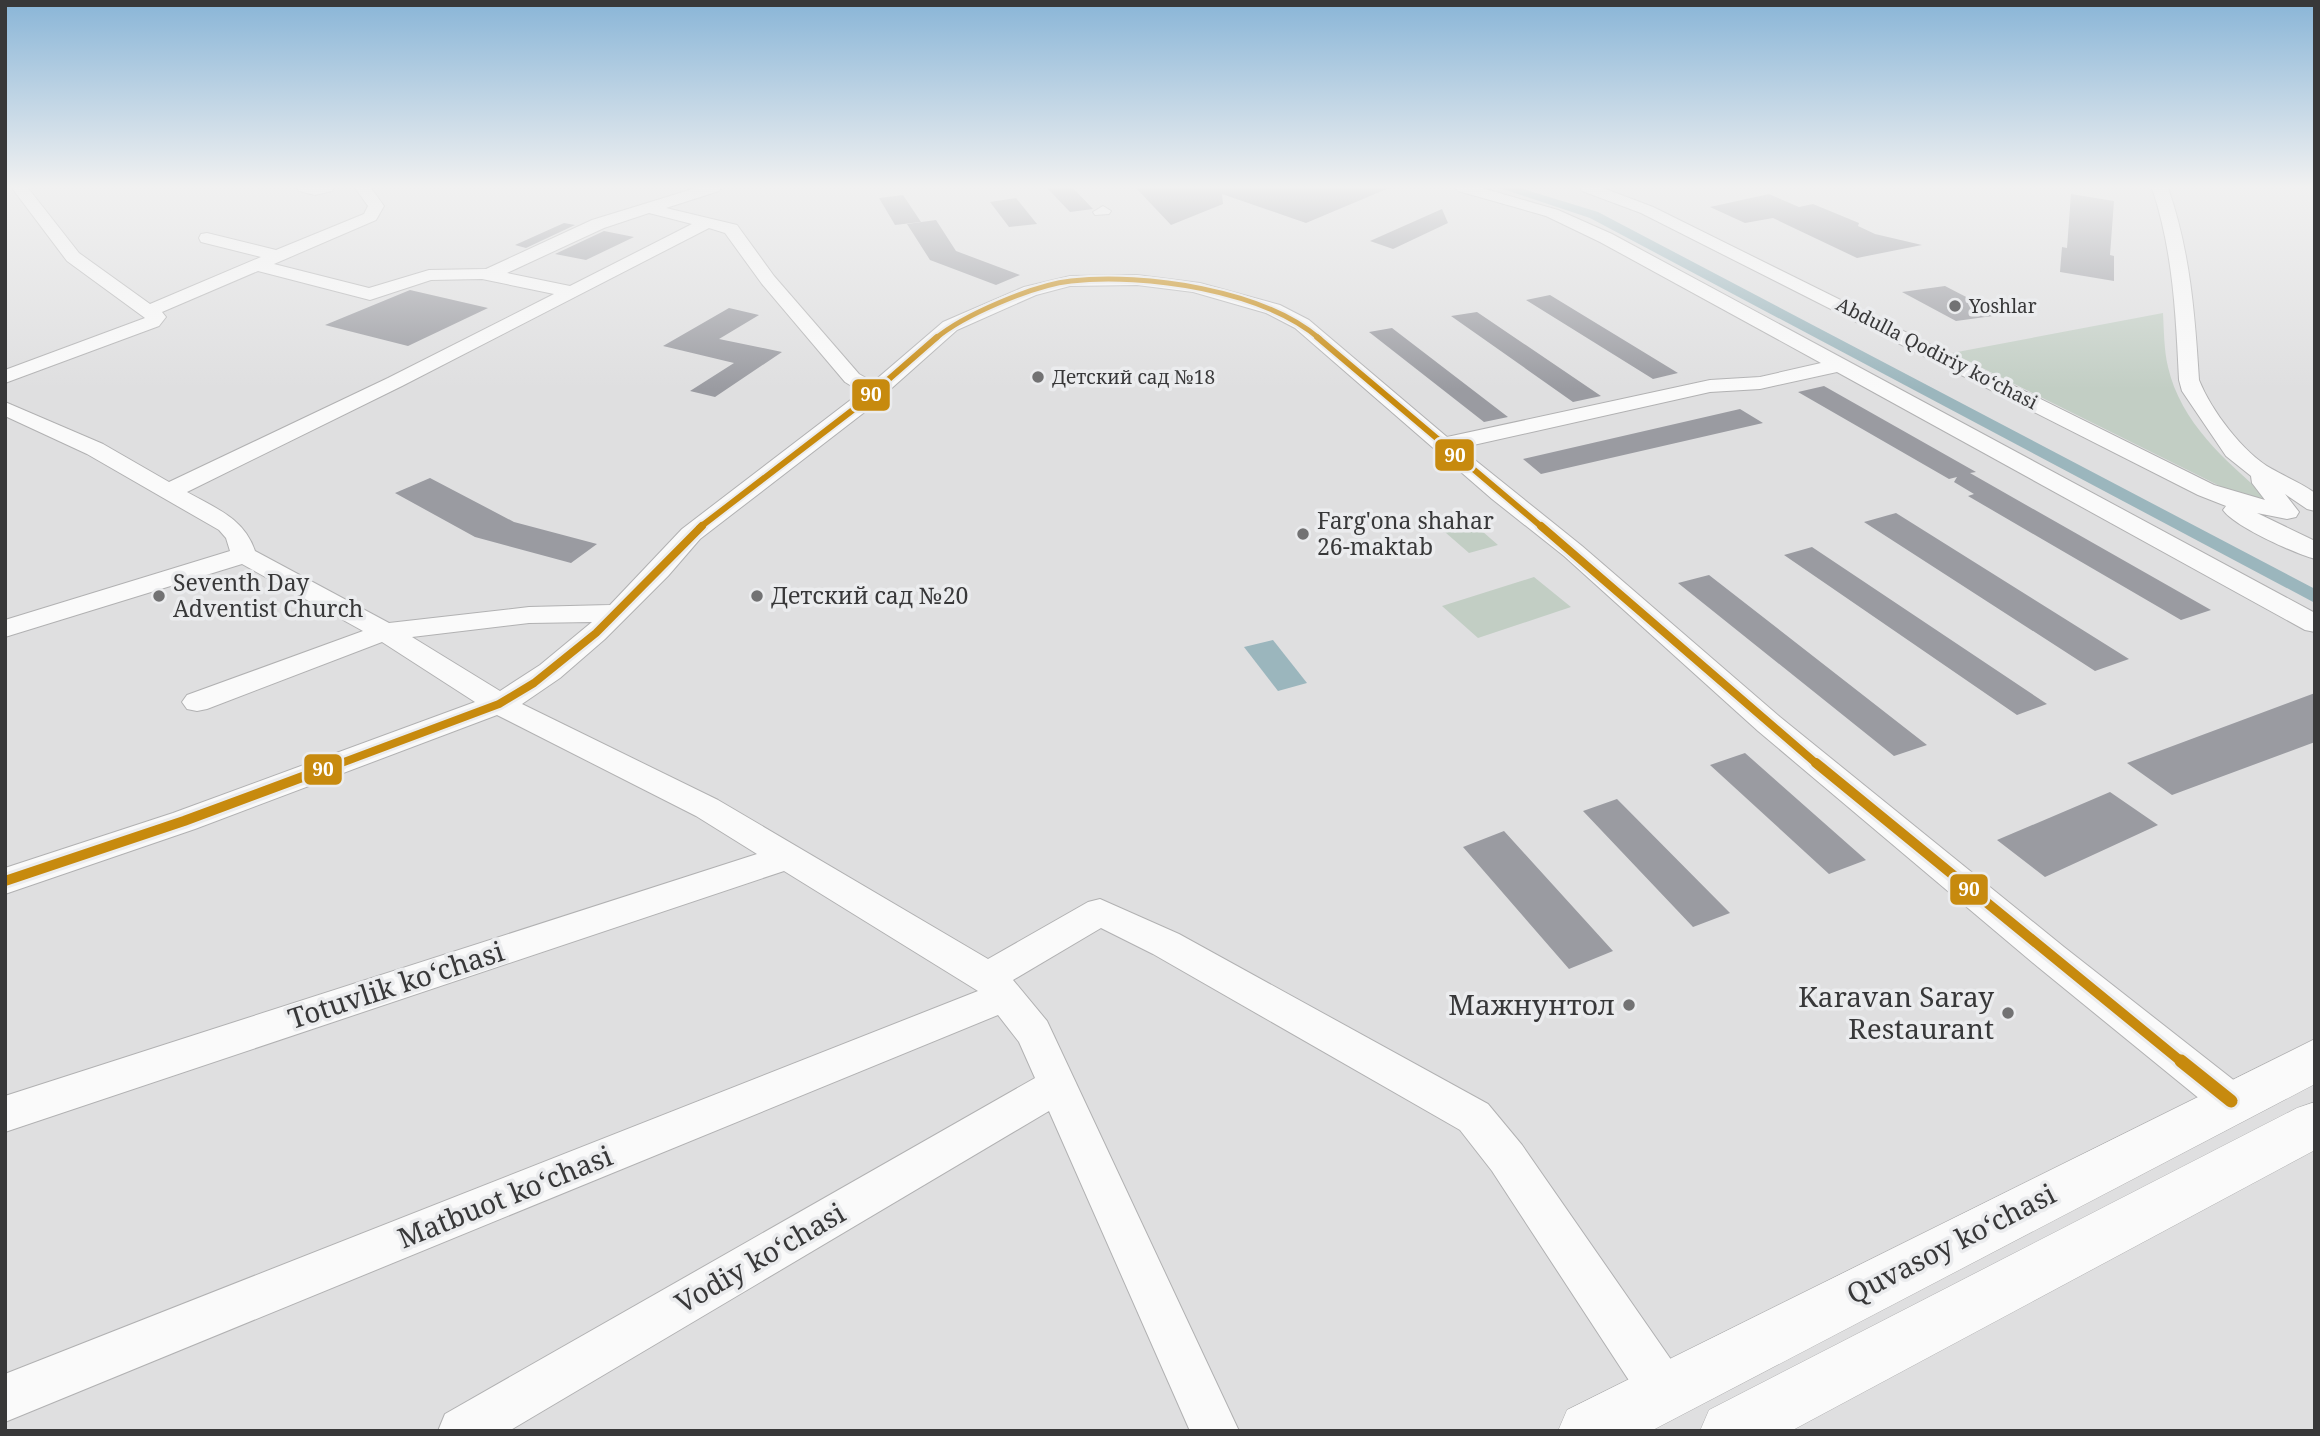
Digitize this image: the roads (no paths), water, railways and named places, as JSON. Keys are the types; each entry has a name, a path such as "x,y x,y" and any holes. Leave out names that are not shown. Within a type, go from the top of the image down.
{"main road":[{"name":"Quvasoy koʻchasi","path":"1588,1431 2315,1060"},
{"path":"1730,1431 2315,1124"}],"street":[{"path":"5,377 152,321 156,317 71,255"},
{"path":"491,274 532,255"},
{"path":"169,491 645,255"},
{"path":"750,255 852,378 875,392"},
{"path":"1636,255 2315,624"},
{"name":"Abdulla Qodiriy koʻchasi","path":"1739,255 2206,490 2264,527 2309,547"},
{"path":"2177,255 2185,299 2189,380 2193,391 2234,451 2262,473 2285,483 2315,504"},
{"path":"148,312 277,256"},
{"path":"257,265 370,293 429,275 491,274 573,292"},
{"path":"5,881 184,821 499,704 531,688 582,648 674,557 691,534 875,392 950,326 1030,291 1092,279 1163,282 1225,294 1288,315 1312,332 1443,445 1573,551 1769,724 2051,957 2231,1101"},
{"path":"1443,445 1710,386 1760,383 1842,365"},
{"path":"5,408 95,449 228,525 238,537 244,555 385,632 499,704 706,808 997,986 1034,1032 1215,1431"},
{"path":"2262,473 2264,483 2287,512 2272,517 2271,523 2284,536 2309,547"},
{"name":"Abdulla Qodiriy koʻchasi","path":"2206,490 2236,501 2315,515"},
{"path":"5,629 244,555"},
{"path":"197,702 385,632 529,615 617,613"},
{"name":"Totuvlik koʻchasi","path":"5,1114 787,857"},
{"name":"Matbuot koʻchasi","path":"5,1398 997,986 1100,912 1166,944 1474,1118 1507,1158 1664,1391"},
{"name":"Vodiy koʻchasi","path":"462,1431 1058,1085"}],"water":[{"path":"1273,640 1307,683 1278,691 1244,647"}],"waterway":[{"path":"1670,255 2315,597"}],"place":[{"name":"Yoshlar","path":"1955,306"},
{"name":"Детский сад №18","path":"1038,377"},
{"name":"Farg'ona shahar 26-maktab","path":"1303,534"},
{"name":"Seventh Day Adventist Church","path":"159,596"},
{"name":"Детский сад №20","path":"757,596"},
{"name":"Мажнунтол","path":"1629,1005"},
{"name":"Karavan Saray Restaurant","path":"2008,1013"}]}
